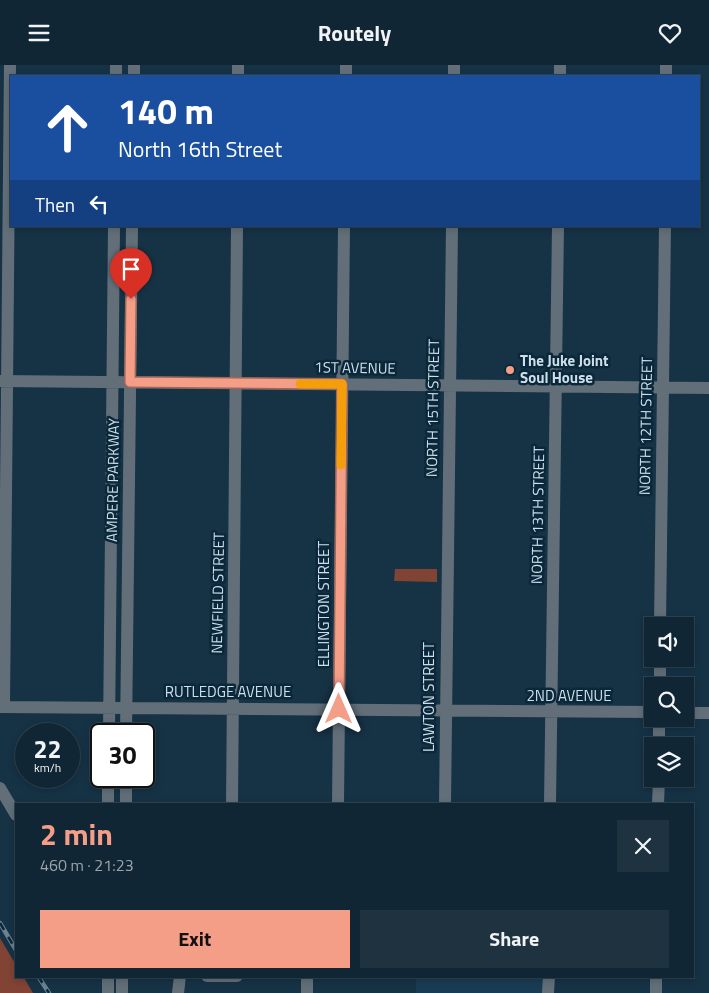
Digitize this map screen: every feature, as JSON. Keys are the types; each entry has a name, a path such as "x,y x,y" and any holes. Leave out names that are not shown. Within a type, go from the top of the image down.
{"street":[{"path":"2,707 4,381 10,65"},
{"name":"AMPERE PARKWAY","path":"109,723 114,227"},
{"name":"AMPERE PARKWAY","path":"126,723 132,227"},
{"name":"NEWFIELD STREET","path":"232,803 237,227"},
{"name":"ELLINGTON STREET","path":"338,803 344,227"},
{"name":"NORTH 15TH STREET","path":"446,590 452,227"},
{"name":"NORTH 13TH STREET","path":"550,803 558,227"},
{"name":"NORTH 12TH STREET","path":"660,617 665,227"},
{"name":"1ST AVENUE","path":"4,381 709,388"},
{"name":"LAWTON STREET","path":"445,803 446,590"},
{"name":"RUTLEDGE AVENUE","path":"2,707 486,711"},
{"name":"2ND AVENUE","path":"486,711 644,712"},
{"path":"694,713 709,713"},
{"path":"658,803 659,787"},
{"path":"0,788 15,813"},
{"path":"108,788 108,803"},
{"path":"126,788 126,803"},
{"path":"108,978 108,993"},
{"path":"122,978 122,993"},
{"path":"178,993 180,978"},
{"path":"307,978 307,993"},
{"path":"548,993 549,978"},
{"path":"656,978 656,993"}],"shaded area":[{"path":"395,569 437,569 437,582 394,581"},
{"path":"0,938 15,963 15,978 24,978 33,993 0,993"},
{"path":"416,978 546,978 545,993 416,993"}],"railway":[{"path":"0,923 15,948"},
{"path":"39,978 49,993"}],"slow traffic":[{"path":"300,384 342,384 341,465"}],"place":[{"name":"The Juke Joint Soul House","path":"510,370"}],"route":[{"path":"131,299 130,382 342,384 339,709"}]}
